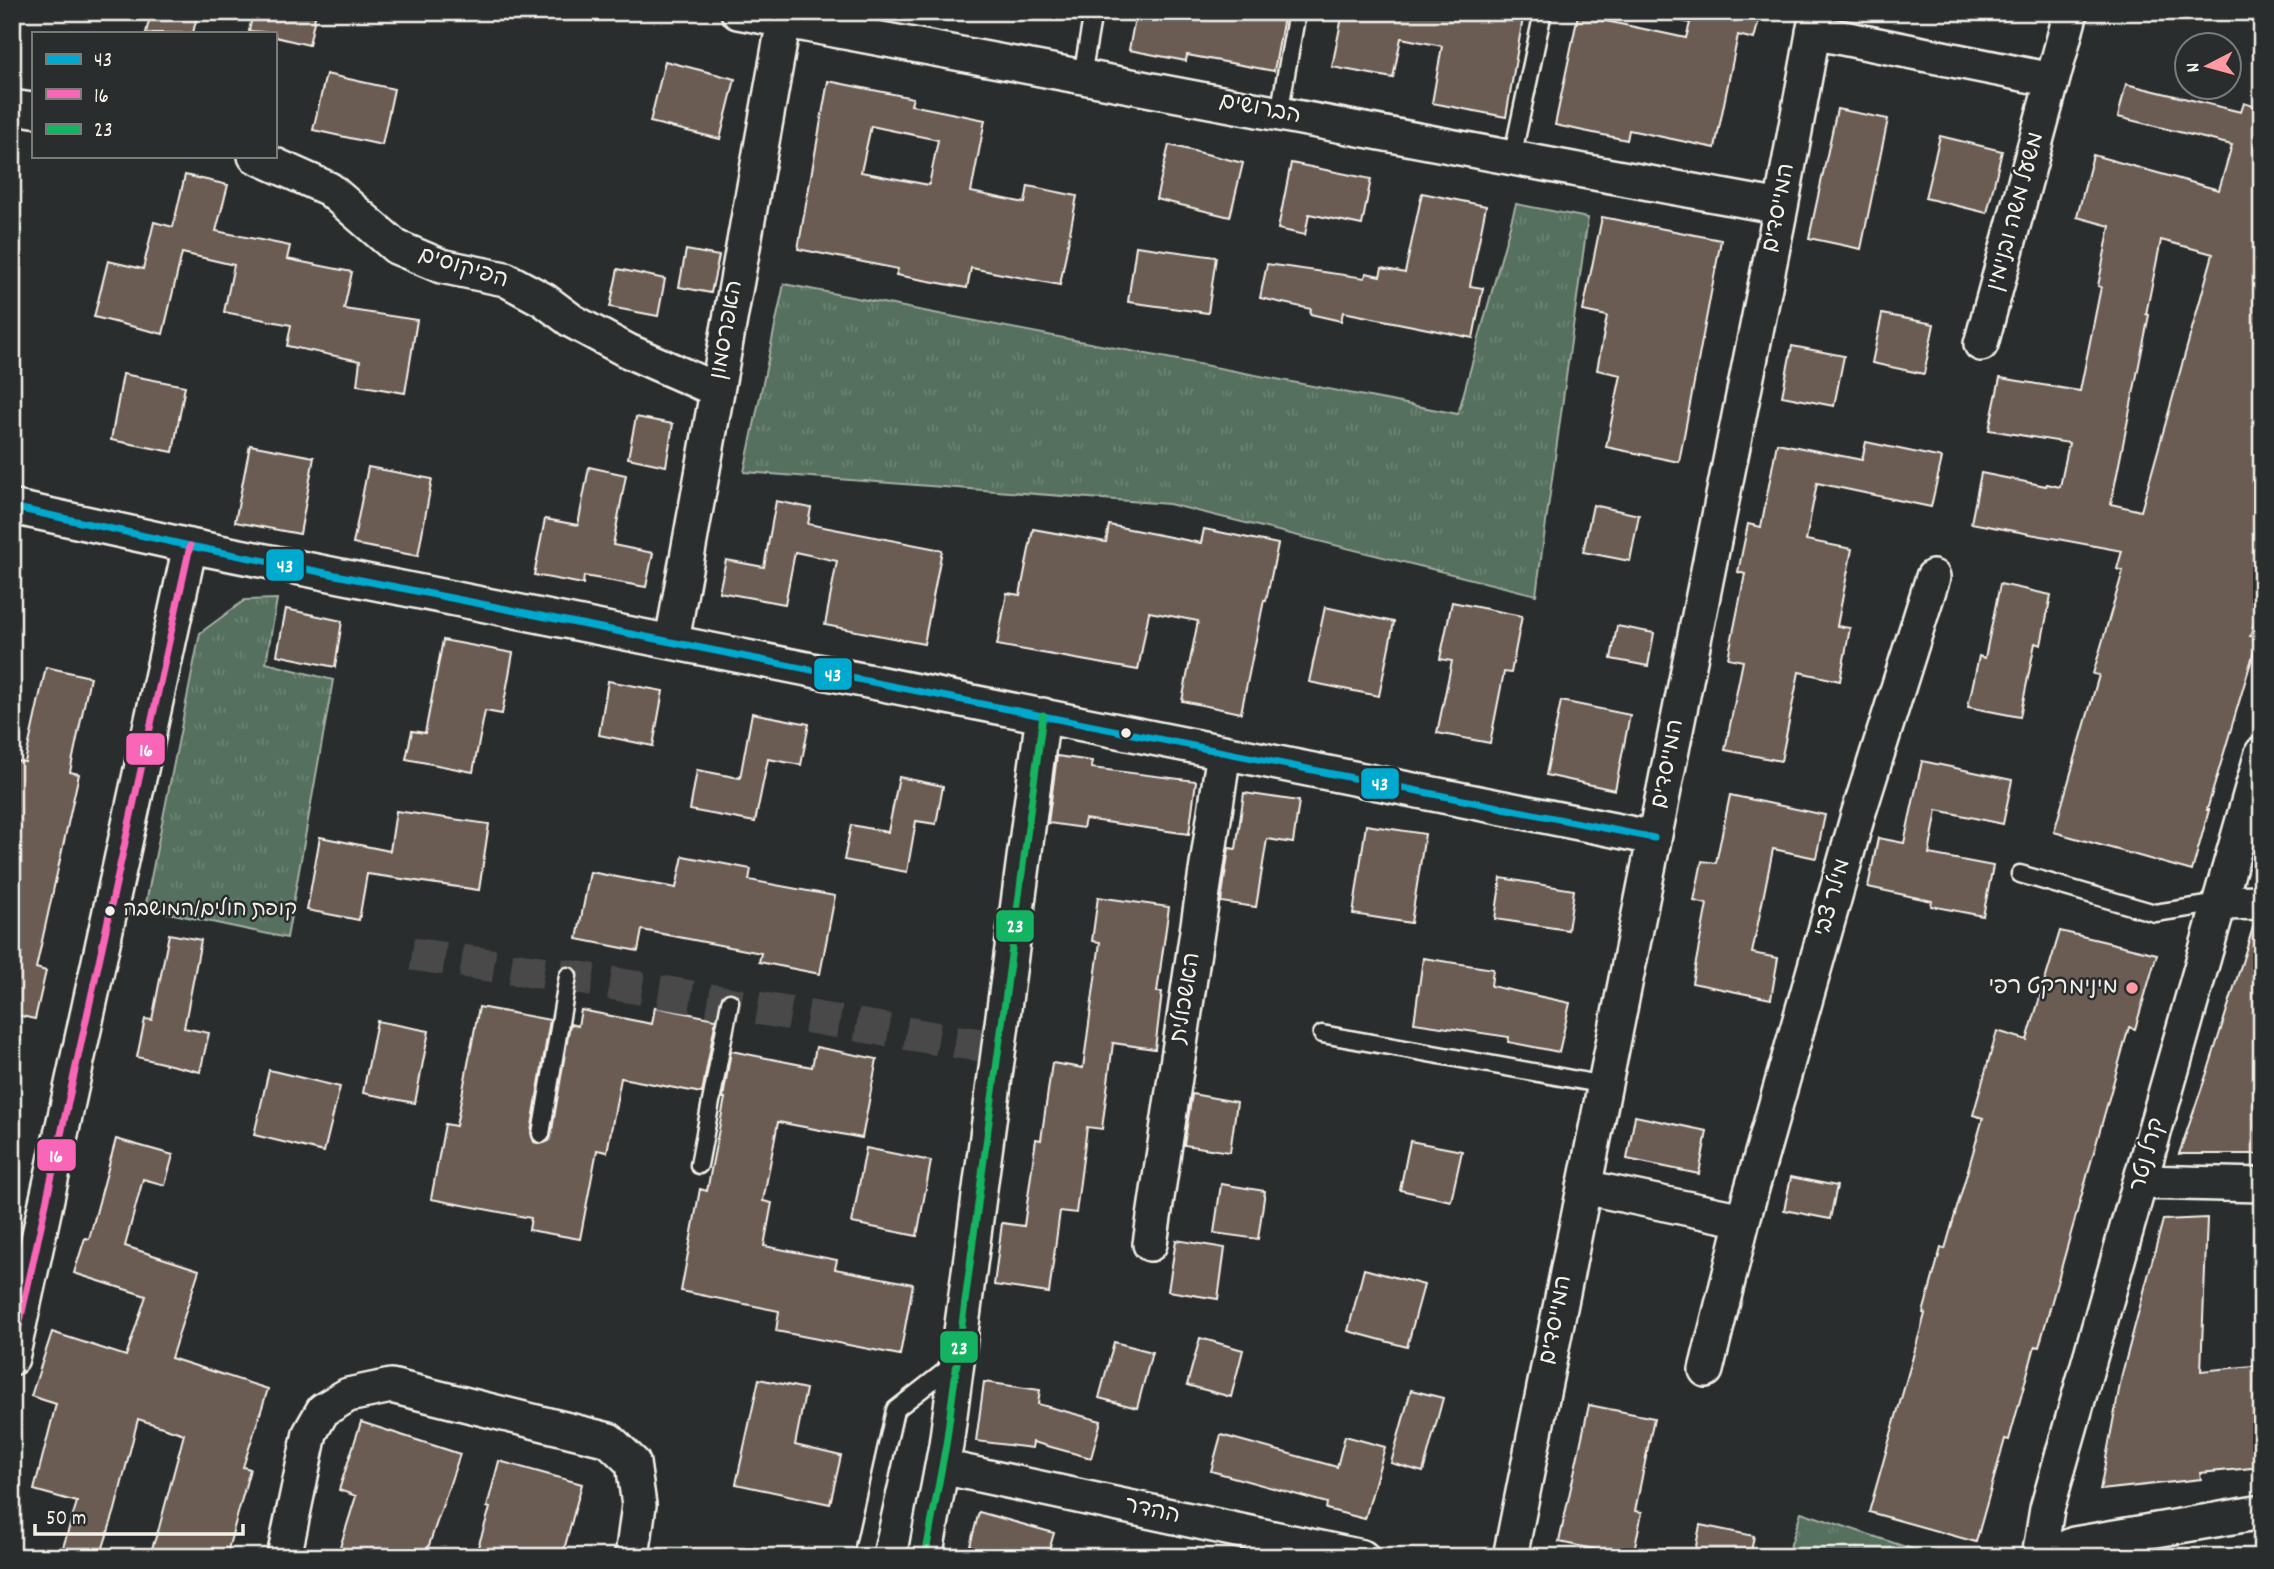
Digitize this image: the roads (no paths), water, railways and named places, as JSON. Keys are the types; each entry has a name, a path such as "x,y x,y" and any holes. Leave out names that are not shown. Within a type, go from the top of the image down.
{"street":[{"name":"הברושים","path":"738,12 864,29 1082,76 1781,207"},
{"name":"משעל משה ובנימין","path":"1981,344 2071,12"},
{"name":"האפרסמון","path":"672,641 784,20"},
{"path":"1815,22 2052,80"},
{"name":"המייסדים","path":"1510,1557 1781,207 1815,22"},
{"path":"12,107 32,110"},
{"name":"הפיקוסים","path":"259,158 329,189 396,247 440,265 505,279 544,300 572,321 628,351 718,390"},
{"path":"12,507 190,546 1654,838"},
{"path":"12,1358 190,546"},
{"name":"מילר צבי","path":"1706,1370 1743,1220 1857,816 1933,578"},
{"path":"925,1557 942,1467 957,1362 1043,715"},
{"name":"האשכולית","path":"1150,1244 1224,752"},
{"name":"קרל נטר","path":"2039,1557 2047,1509 2262,753"},
{"path":"2221,903 2262,902"},
{"path":"2142,1182 2262,1185"},
{"path":"1584,1187 1743,1220"},
{"path":"284,1557 310,1433 323,1410 348,1395 391,1386 609,1440 633,1463 639,1505 634,1556"},
{"name":"ההדר","path":"942,1467 1362,1557"},
{"path":"2045,1557 2074,1545 2262,1512"}],"lane":[{"path":"1082,76 1093,12"},
{"path":"1279,114 1297,12"},
{"path":"1513,158 1543,12"},
{"path":"2020,874 2155,914 2221,903"},
{"path":"541,1134 568,976"},
{"path":"699,1165 730,1002"},
{"path":"1322,1034 1605,1085"},
{"path":"862,1557 895,1410 957,1362"}],"tunnel":[{"path":"412,954 568,976 999,1047"}],"place":[{"name":"קופת חולים/המושבה","path":"110,911"},
{"name":"מינימרקט רפי","path":"2132,988"}]}
